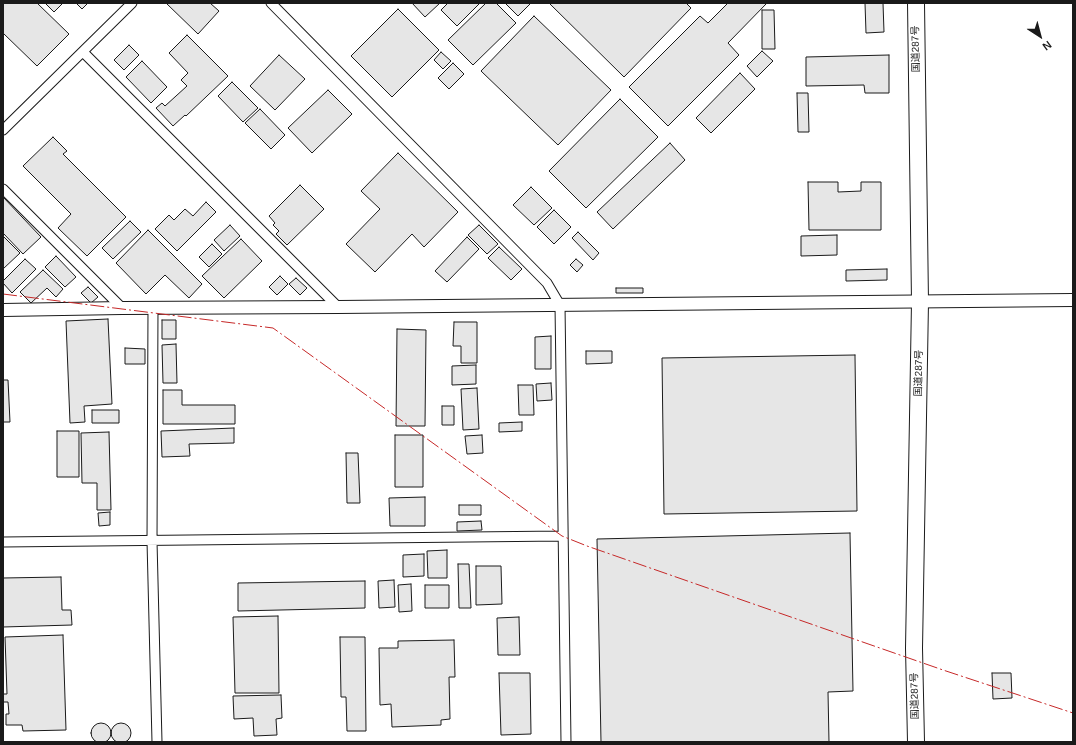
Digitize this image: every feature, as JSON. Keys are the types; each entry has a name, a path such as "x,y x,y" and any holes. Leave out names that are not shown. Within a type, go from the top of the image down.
{"highway":[{"name":"国道287号","path":"916,3 920,302 914,648 916,742"}],"street":[{"path":"4,127 132,3"},
{"path":"271,3 547,283 560,305 566,742"},
{"path":"82,52 338,307"},
{"path":"3,189 122,308"},
{"path":"3,310 1073,300"},
{"path":"153,308 152,541 157,742"},
{"path":"3,542 562,536"}],"building":[{"path":"3,3 37,3 69,34 37,66 3,33"},
{"path":"45,3 63,3 54,12"},
{"path":"76,3 88,3 82,9"},
{"path":"166,3 210,3 219,11 198,34"},
{"path":"412,3 440,3 425,17"},
{"path":"448,3 480,3 457,26 441,10"},
{"path":"486,3 496,3 516,23 473,65 448,40"},
{"path":"505,3 531,3 518,16"},
{"path":"549,3 686,3 691,8 624,77"},
{"path":"728,3 767,3 728,43 739,55 668,126 629,87 700,16 708,23"},
{"path":"865,3 883,3 884,32 866,33"},
{"path":"398,9 439,50 392,97 351,56"},
{"path":"762,10 774,10 775,49 762,49"},
{"path":"534,16 611,90 558,145 481,71"},
{"path":"187,35 228,76 186,116 185,115 173,126 156,108 162,103 165,106 187,86 181,80 188,73 169,53"},
{"path":"129,45 139,55 124,70 114,60"},
{"path":"762,51 773,61 757,77 747,66"},
{"path":"441,52 451,61 443,69 434,60"},
{"path":"279,55 305,79 275,110 250,86"},
{"path":"889,55 889,93 865,93 864,85 806,86 806,57"},
{"path":"142,61 167,87 151,103 126,77"},
{"path":"453,63 464,74 449,89 438,78"},
{"path":"740,73 755,89 711,133 696,118"},
{"path":"232,82 258,108 243,122 218,96"},
{"path":"328,90 352,114 312,153 288,128"},
{"path":"797,93 808,93 809,132 798,132"},
{"path":"620,99 658,137 586,208 549,171"},
{"path":"260,109 285,135 271,149 245,123"},
{"path":"53,137 67,151 63,154 126,217 87,256 58,228 71,214 23,166"},
{"path":"670,143 685,160 613,229 597,212"},
{"path":"398,153 458,212 424,247 412,234 375,272 346,244 380,209 361,191"},
{"path":"808,182 838,182 838,192 861,191 861,182 881,182 881,230 809,230"},
{"path":"300,185 324,209 287,245 276,234 279,231 273,225 275,223 269,216"},
{"path":"531,187 552,208 534,225 513,205"},
{"path":"3,197 41,237 23,254 3,233"},
{"path":"206,202 216,212 177,251 155,229 169,215 174,220 185,209 193,216"},
{"path":"554,210 571,227 554,244 537,227"},
{"path":"130,221 141,232 113,259 102,248"},
{"path":"230,225 240,236 224,251 214,240"},
{"path":"479,225 498,244 487,254 468,235"},
{"path":"148,230 202,284 189,298 165,275 146,294 116,263"},
{"path":"578,232 599,253 593,260 572,238"},
{"path":"837,235 837,255 801,256 801,236"},
{"path":"3,236 20,253 3,269"},
{"path":"467,237 479,249 447,282 435,271"},
{"path":"241,239 262,261 224,298 202,276"},
{"path":"212,244 222,254 209,267 199,257"},
{"path":"499,247 522,269 511,280 488,258"},
{"path":"56,256 76,277 65,287 45,267"},
{"path":"25,259 36,269 12,293 3,281"},
{"path":"576,259 583,265 577,272 570,265"},
{"path":"887,269 887,280 846,281 846,270"},
{"path":"43,270 63,289 56,297 47,288 31,303 20,292"},
{"path":"280,276 288,284 277,295 269,287"},
{"path":"296,278 307,288 300,295 289,284"},
{"path":"88,287 98,297 91,303 81,293"},
{"path":"616,288 643,288 643,293 616,293"},
{"path":"108,319 112,404 84,406 85,422 70,423 66,321"},
{"path":"162,320 176,320 176,339 162,339"},
{"path":"454,322 477,322 477,363 461,363 461,346 453,346"},
{"path":"397,329 426,330 425,426 396,426"},
{"path":"551,336 551,369 535,369 535,337"},
{"path":"176,344 177,383 163,383 162,345"},
{"path":"125,348 145,349 145,364 125,364"},
{"path":"586,351 612,351 612,363 586,364"},
{"path":"855,355 857,511 664,514 662,358"},
{"path":"476,365 476,384 452,385 452,366"},
{"path":"3,380 8,380 10,422 3,422"},
{"path":"551,383 552,400 537,401 536,384"},
{"path":"518,385 533,385 534,415 519,415"},
{"path":"477,388 479,429 463,430 461,389"},
{"path":"163,390 182,390 182,405 235,405 235,424 163,424"},
{"path":"442,406 454,406 454,425 442,425"},
{"path":"92,410 119,410 119,423 92,423"},
{"path":"522,422 522,431 499,432 499,423"},
{"path":"234,428 234,443 189,444 190,456 162,457 161,431"},
{"path":"57,431 79,431 79,477 57,477"},
{"path":"109,432 111,510 97,510 97,483 82,483 81,433"},
{"path":"395,435 423,435 423,487 395,487"},
{"path":"482,435 483,453 467,454 465,436"},
{"path":"346,453 358,453 360,503 347,503"},
{"path":"425,497 425,526 390,526 389,498"},
{"path":"459,505 481,505 481,515 459,515"},
{"path":"110,512 110,525 99,526 98,513"},
{"path":"481,521 482,530 457,531 457,522"},
{"path":"850,533 853,691 828,692 829,742 601,742 597,539"},
{"path":"447,550 447,578 428,578 427,551"},
{"path":"424,554 424,576 403,577 403,555"},
{"path":"458,564 469,564 471,608 459,608"},
{"path":"476,566 501,566 502,604 476,605"},
{"path":"61,577 62,610 71,610 72,625 3,627 3,578"},
{"path":"394,580 395,607 379,608 378,581"},
{"path":"365,581 365,608 238,611 238,583"},
{"path":"411,584 412,611 399,612 398,585"},
{"path":"425,585 449,585 449,608 425,608"},
{"path":"278,616 279,693 235,693 233,617"},
{"path":"519,617 520,655 498,655 497,618"},
{"path":"63,635 66,730 23,731 22,725 6,725 6,714 9,714 8,702 3,702 3,694 7,694 5,637"},
{"path":"340,637 365,637 366,731 347,731 346,697 341,697"},
{"path":"454,640 455,677 449,677 450,719 441,720 441,725 392,727 391,704 380,705 379,648 398,648 398,641"},
{"path":"499,673 530,673 531,734 501,735"},
{"path":"992,673 1011,673 1012,698 993,699"},
{"path":"281,695 282,718 276,719 277,735 254,736 253,718 234,719 233,696"},
{"path":"101,723 108,726 111,733 108,740 101,743 94,740 91,733 94,726"},
{"path":"121,723 128,726 131,733 128,740 121,743 114,740 111,733 114,726"}],"power":[{"path":"3,294 273,328 562,536 943,670 1073,713"}]}
